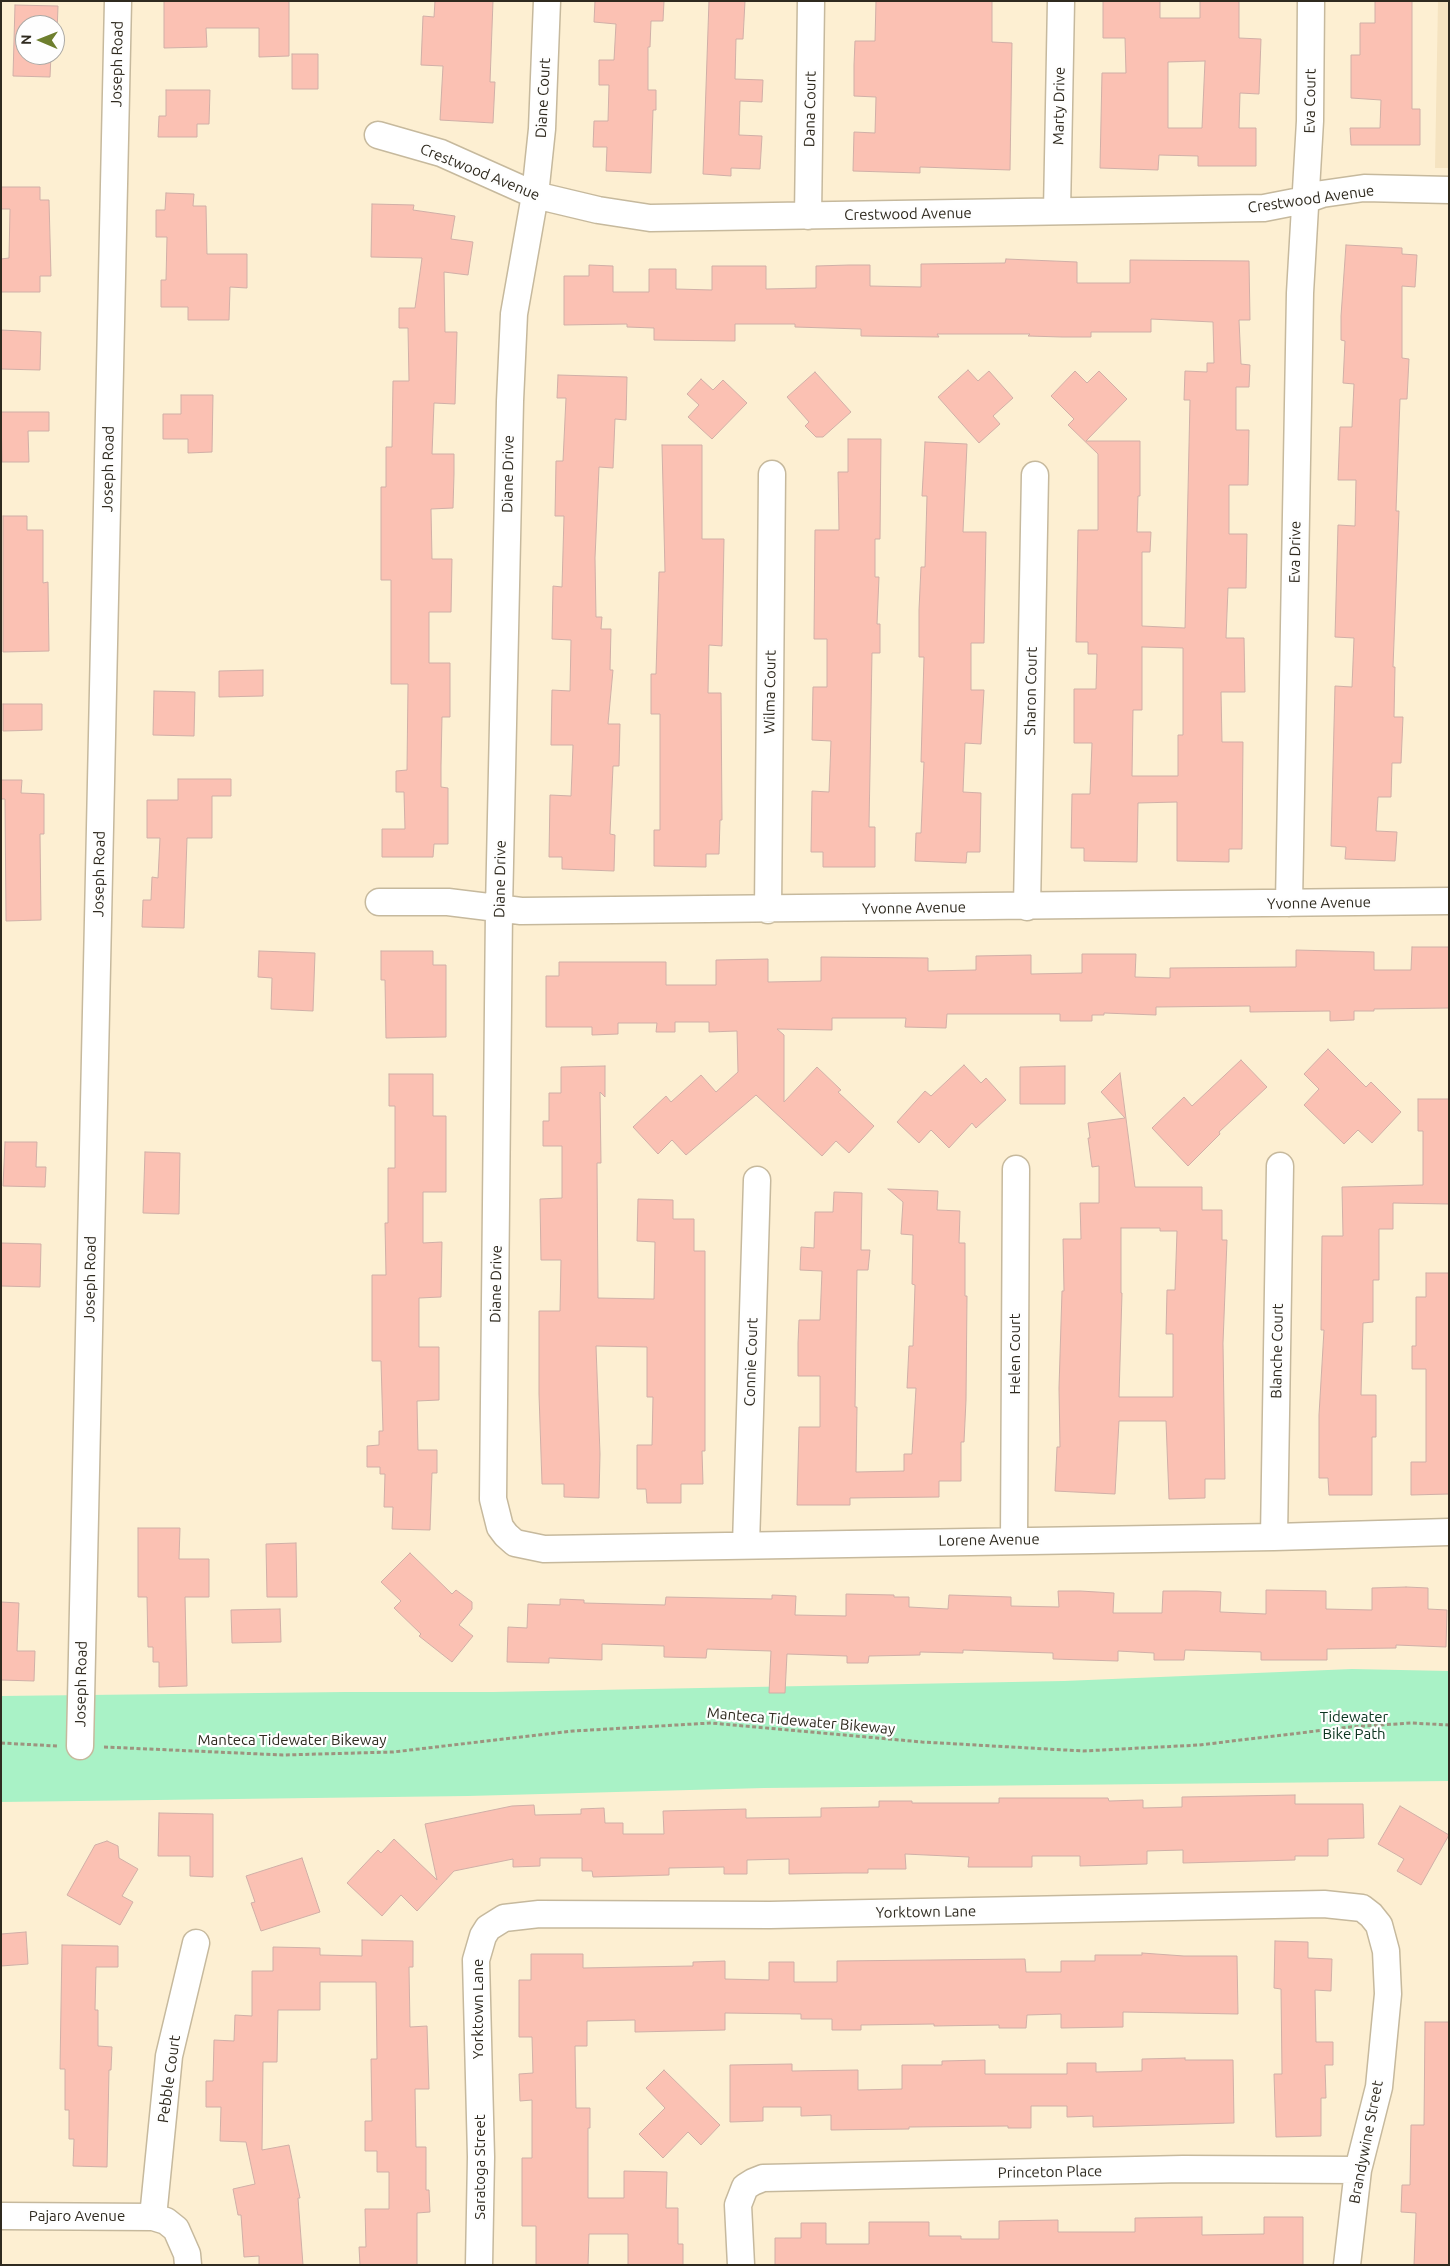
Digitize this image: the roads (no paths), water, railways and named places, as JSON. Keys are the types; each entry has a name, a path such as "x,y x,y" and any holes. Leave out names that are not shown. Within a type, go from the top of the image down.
{"street":[{"name":"Joseph Road","path":"80,1746 118,1"},
{"name":"Diane Court","path":"535,195 542,129 547,1"},
{"name":"Dana Court","path":"808,216 811,1"},
{"name":"Marty Drive","path":"1057,210 1061,1"},
{"name":"Eva Court","path":"1305,200 1310,121 1311,1"},
{"name":"Crestwood Avenue","path":"378,135 441,153 535,195 598,210 650,218 1264,208 1305,200 1322,194 1364,188 1449,190"},
{"name":"Diane Drive","path":"530,1546 515,1543 506,1535 500,1527 493,1498 499,909 510,402 514,314 535,195"},
{"name":"Eva Drive","path":"1289,903 1300,303 1305,200"},
{"name":"Wilma Court","path":"768,910 772,474"},
{"name":"Sharon Court","path":"1027,907 1034,475"},
{"name":"Yvonne Avenue","path":"379,902 448,902 521,911 1449,902"},
{"name":"Blanche Court","path":"1274,1537 1280,1166"},
{"name":"Helen Court","path":"1014,1540 1016,1168"},
{"name":"Connie Court","path":"746,1545 756,1180"},
{"name":"Lorene Avenue","path":"530,1546 544,1549 1274,1537 1449,1532"},
{"name":"Yorktown Lane","path":"479,2070 476,1960 483,1936 488,1928 504,1918 539,1914 770,1915 1324,1904 1362,1908 1371,1914 1379,1925 1386,1951 1388,1994 1382,2048"},
{"name":"Pebble Court","path":"153,2217 169,2056 196,1943"},
{"name":"Brandywine Street","path":"1347,2265 1358,2170 1379,2087 1382,2048"},
{"name":"Saratoga Street","path":"479,2070 481,2157 479,2265"},
{"name":"Princeton Place","path":"741,2265 738,2205 746,2188 753,2182 763,2178 1183,2169 1358,2170"},
{"name":"Pajaro Avenue","path":"1,2216 153,2217"},
{"path":"153,2217 166,2221 176,2229 187,2254 188,2265"}],"park label":[{"name":"Tidewater Bike Path","path":"1354,1726"}]}
